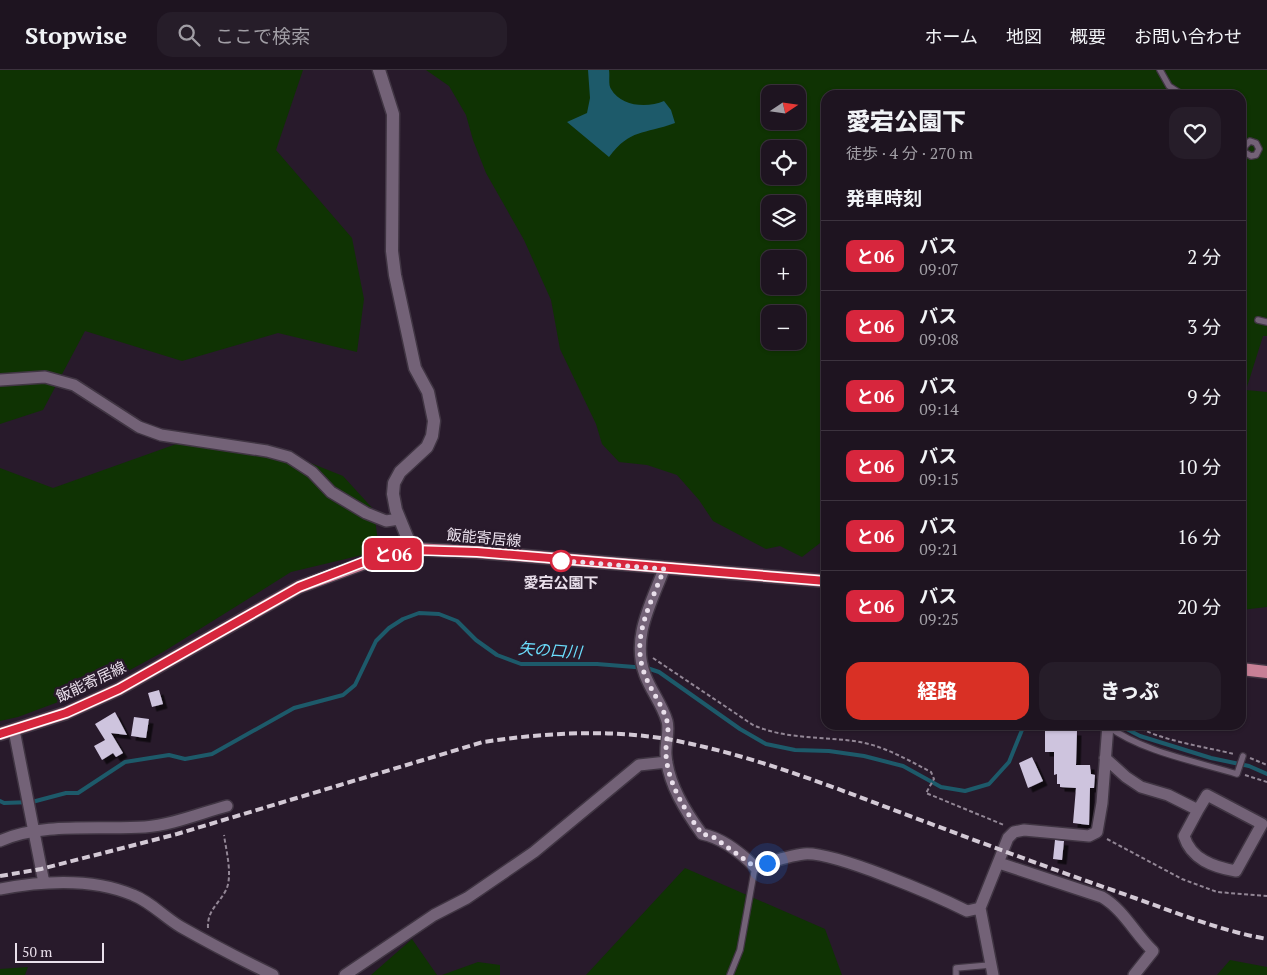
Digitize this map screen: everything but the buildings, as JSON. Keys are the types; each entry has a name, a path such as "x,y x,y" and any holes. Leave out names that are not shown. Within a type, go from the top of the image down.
{"main road":[{"name":"飯能寄居線","path":"0,734 66,713 119,689 299,587 345,568 412,550 477,552 821,581"},
{"path":"1246,670 1267,672"}],"street":[{"path":"379,70 393,114 392,251 395,275 415,368 428,392 434,421 432,436 427,447 405,466 394,483 393,494 399,519 412,550"},
{"path":"0,380 45,377 74,384 139,427 160,435 267,451 289,457 312,472 331,492 366,513 386,521 399,519"},
{"path":"664,569 641,627 640,655 644,674 667,722 666,762 685,810 702,834 712,836 755,867 805,854 825,856 871,872 967,911 980,908"},
{"path":"14,730 44,883"},
{"path":"992,970 980,908 1008,838 1018,831 1089,836 1096,832 1102,803 1108,730"},
{"path":"1105,758 1126,777 1142,787 1168,795 1198,810"},
{"path":"345,975 434,915 467,898 534,852 639,764 666,762"},
{"path":"1208,795 1262,824 1236,871 1214,867 1196,855 1187,845 1184,836 1198,810 1208,795"},
{"path":"0,841 35,832 95,826 146,827 227,806"},
{"path":"999,863 1102,898 1116,905 1137,935 1153,952 1134,975"},
{"path":"0,889 44,883 86,885 132,894 180,926 273,975"}],"lane":[{"path":"1160,70 1169,86 1175,90"},
{"path":"1258,320 1267,322"},
{"path":"1113,730 1120,736 1138,744 1238,772 1243,757"},
{"path":"730,975 740,950 755,867"},
{"path":"956,975 956,968 992,970"}],"path":[{"path":"640,655 660,661 753,725 765,730 786,735 860,742 887,750 932,772 934,780 926,793 1018,831"},
{"path":"1144,730 1243,757 1267,766"},
{"path":"1238,772 1267,782"},
{"path":"1096,832 1182,879 1217,892 1267,896"},
{"path":"208,940 207,918 216,902 227,889 228,873 224,834"}],"green space":[{"path":"0,70 303,70 276,150 352,238 364,299 357,352 278,333 182,361 85,331 43,410 0,424"},
{"path":"426,70 1267,70 1267,336 1263,336 1246,390 1246,90 821,90 821,542 802,557 780,546 766,549 713,521 699,500 677,475 647,465 619,462 602,444 596,424 560,349 551,300 524,240 486,173 473,140 466,115 449,86"},
{"path":"1246,390 1267,392 1267,607 1246,609"},
{"path":"182,442 298,458 343,476 374,510 379,551 291,572 163,652 119,676 77,695 18,717 0,721 0,468 53,488"},
{"path":"685,868 825,929 842,975 586,975"},
{"path":"412,939 437,975 371,975"},
{"path":"1230,960 1267,967 1267,975 1217,975"},
{"path":"478,962 500,965 500,975 442,975"},
{"path":"28,967 25,975 0,975 0,969"}],"water":[{"path":"588,70 609,70 611,89 615,95 628,103 650,105 664,101 671,110 675,123 631,137 624,141 609,157 567,122 587,113 590,98"}],"waterway":[{"name":"矢の口川","path":"0,801 4,803 32,802 66,793 78,793 125,762 169,755 185,759 212,754 294,708 343,695 355,685 376,641 389,628 403,619 419,613 439,614 457,621 476,640 497,655 521,664 597,664 647,668 659,672 740,729 766,744 795,750 829,751 864,756 903,766 941,787 965,791 989,784 1009,762 1022,730"},
{"name":"矢の口川","path":"1129,730 1140,736 1211,758 1249,766 1267,774"}],"railway":[{"path":"0,876 41,869 177,834 483,742 552,734 621,734 667,739 757,761 1192,919 1267,939"}],"bus line":[{"name":"と06","path":"0,734 66,713 119,689 299,587 380,556 412,550 477,552 554,560 821,581"}],"place":[{"name":"愛宕公園下","path":"561,561"}],"route":[{"path":"561,561 554,560 664,569 641,627 640,658 644,674 667,722 666,762 685,810 702,834 712,836 735,850 755,867 767,863"}]}
